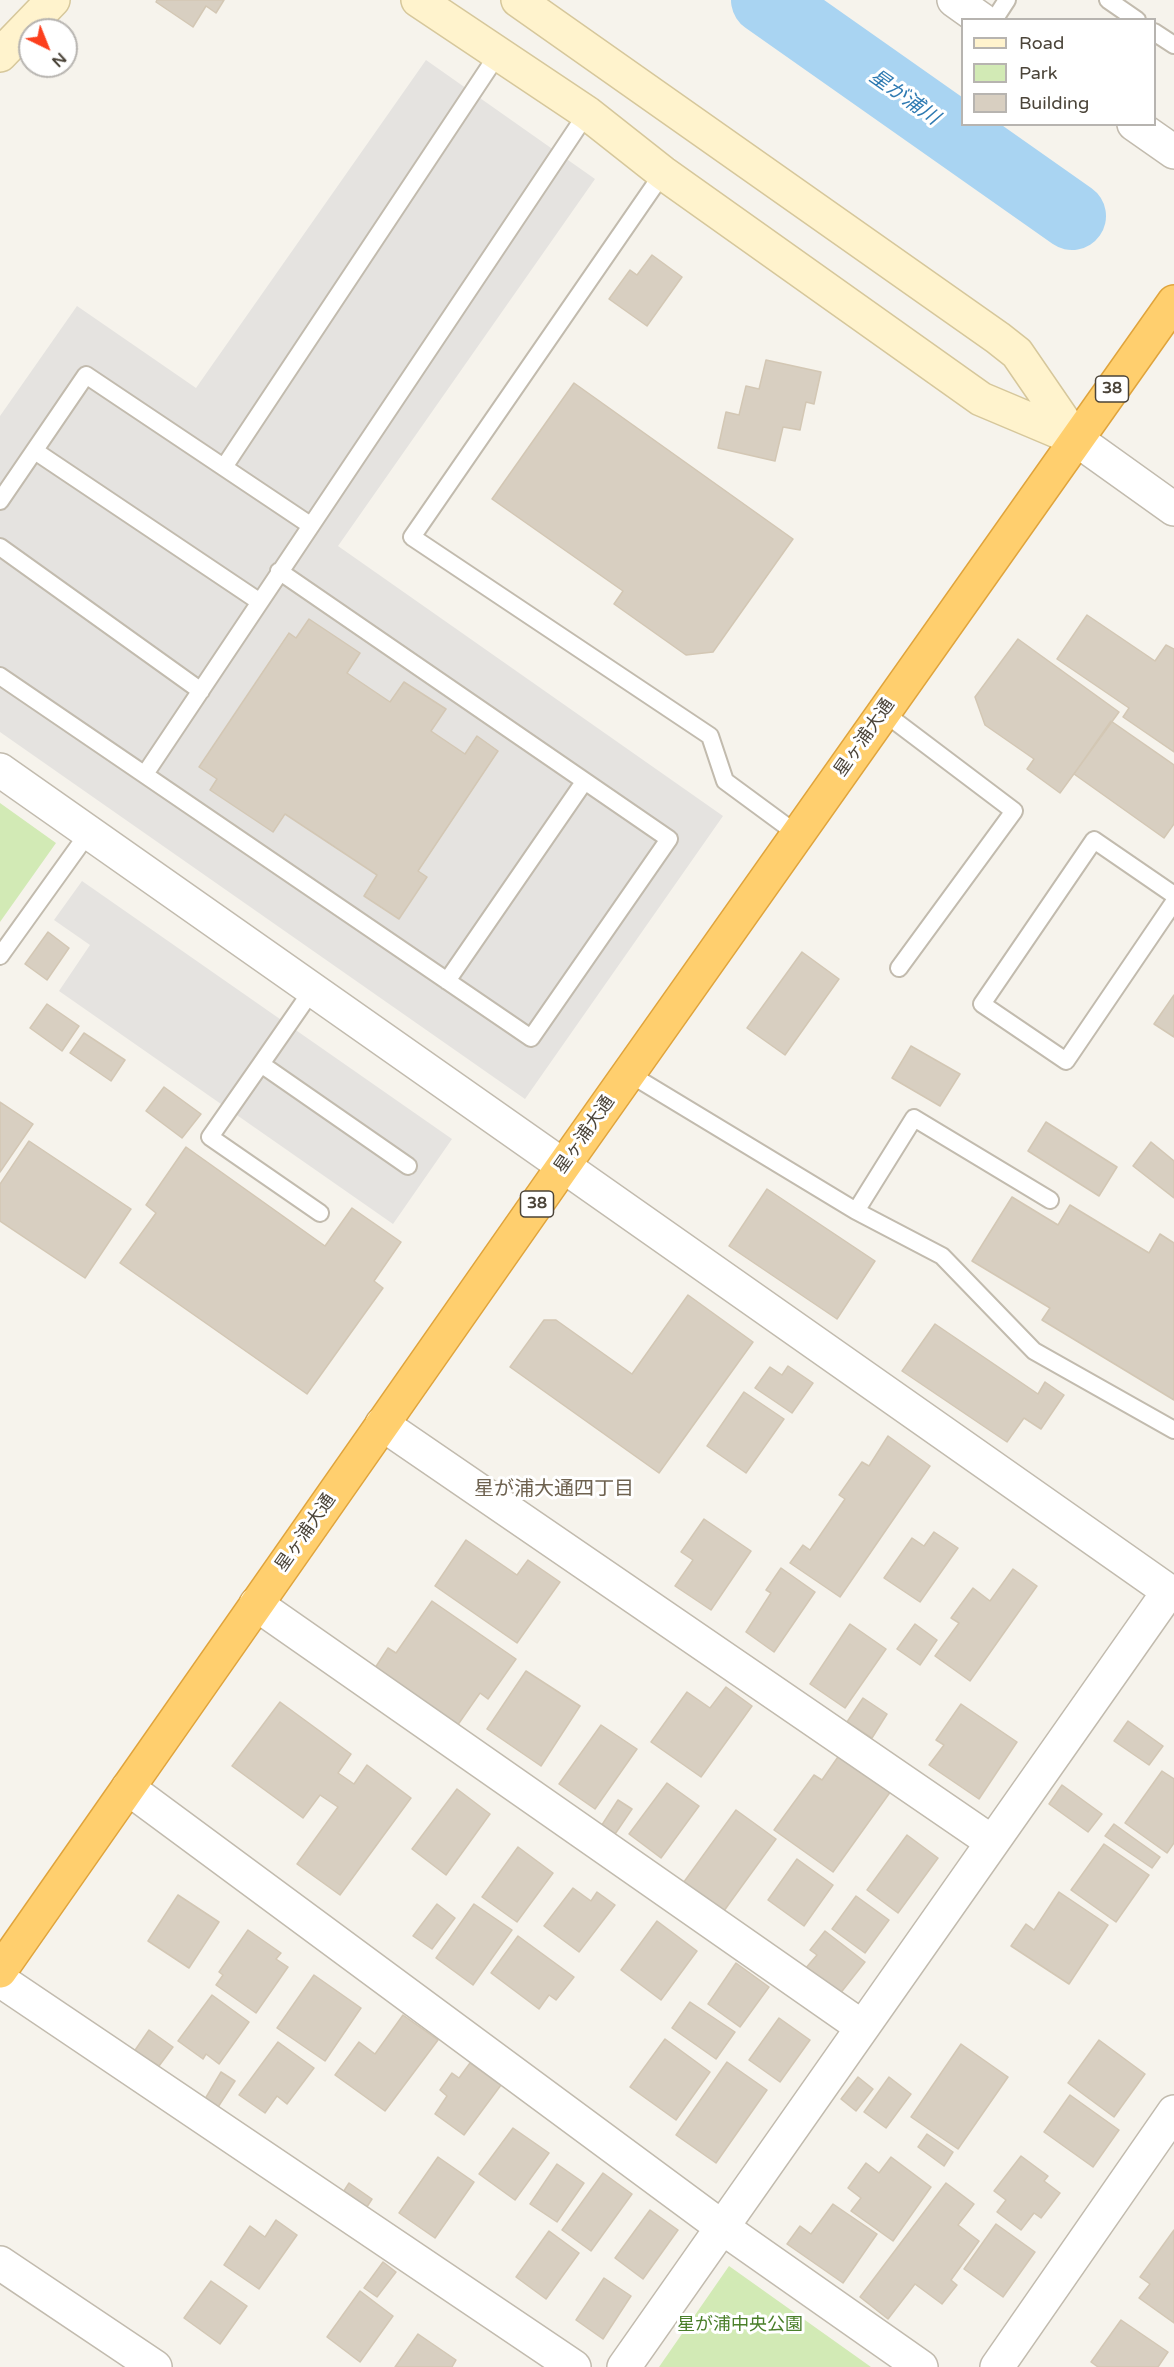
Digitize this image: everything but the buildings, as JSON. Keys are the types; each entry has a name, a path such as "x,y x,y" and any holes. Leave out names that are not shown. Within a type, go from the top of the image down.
{"highway":[{"name":"星ヶ浦大通","path":"0,1971 628,1073 1174,302"}],"street":[{"path":"0,55 53,0"},
{"path":"417,0 587,113 663,172 981,399 1076,439 1174,509"},
{"path":"518,0 998,338 1017,354 1076,439"},
{"path":"954,0 979,18"},
{"path":"1137,126 1174,152"},
{"path":"0,770 1172,1593 992,1842 624,2367"},
{"path":"382,1424 992,1842"},
{"path":"256,1604 862,2027"},
{"path":"128,1788 723,2228 921,2367"},
{"path":"0,1980 574,2367"},
{"path":"997,2367 1174,2112"},
{"path":"0,2263 154,2367"}],"lane":[{"path":"995,18 1007,0"},
{"path":"1108,0 1134,18"},
{"path":"1156,33 1174,45"},
{"path":"224,467 498,54"},
{"path":"145,774 587,113"},
{"path":"663,172 412,537 710,736 724,781 797,834"},
{"path":"0,501 86,375 310,525"},
{"path":"35,451 260,602"},
{"path":"0,547 201,691"},
{"path":"0,676 531,1038 669,839 279,571"},
{"path":"883,712 1014,810 899,968"},
{"path":"447,981 584,782"},
{"path":"0,956 89,832"},
{"path":"1174,895 1094,840 982,1004 1066,1061 1174,902"},
{"path":"313,989 210,1137 320,1213"},
{"path":"261,1064 408,1166"},
{"path":"628,1073 856,1211 942,1256 1034,1351 1174,1430"},
{"path":"856,1211 914,1118 1050,1200"}],"green space":[{"path":"0,803 56,843 0,922"},
{"name":"星が浦中央公園","path":"729,2266 871,2367 659,2367"}],"shaded area":[{"path":"426,60 595,179 338,546 723,816 525,1099 0,732 0,416 77,306 196,388","holes":["309,619 360,653 347,673 390,702 404,682 445,709 431,731 465,754 477,736 498,751 418,871 399,919 364,896 377,875 285,814 210,790 217,779 199,767 288,633 296,638"]},
{"path":"82,881 452,1139 393,1224 59,991 90,945 54,920"}],"waterway":[{"name":"星が浦川","path":"765,0 1072,216"}],"district":[{"name":"星が浦大通四丁目","path":"554,1490"}]}
